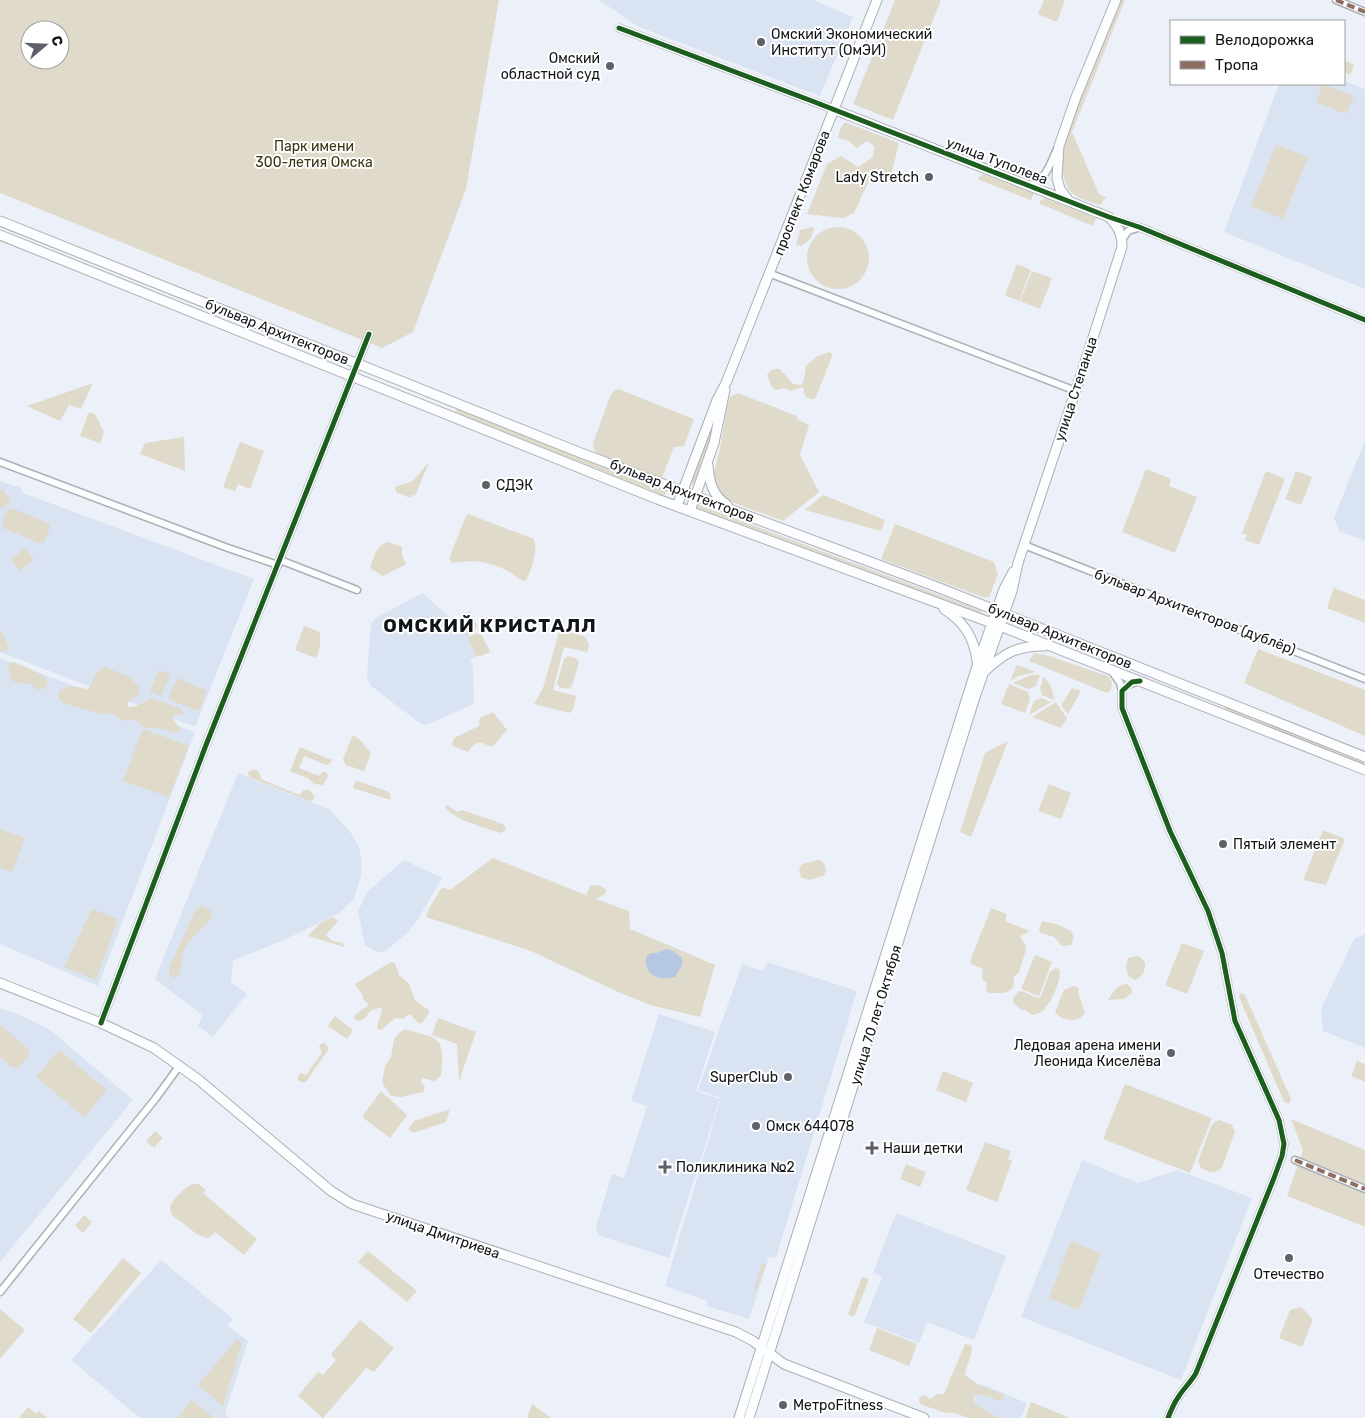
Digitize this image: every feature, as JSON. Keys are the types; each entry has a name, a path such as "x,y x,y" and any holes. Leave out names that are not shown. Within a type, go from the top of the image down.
{"main road":[{"name":"проспект Комарова","path":"677,506 717,400 770,274 877,0"},
{"path":"1069,201 1060,189 1057,178 1059,146 1076,97 1116,0"},
{"name":"улица Туполева","path":"835,110 1109,217"},
{"path":"1109,217 1118,226 1122,240"},
{"name":"бульвар Архитекторов","path":"0,221 677,506 996,624 1365,770"},
{"name":"бульвар Архитекторов","path":"0,235 1000,612 1365,757"},
{"name":"улица Степанца","path":"1000,612 1012,592 1018,563 1076,392 1110,286 1122,246 1122,240"},
{"name":"проспект Комарова","path":"690,511 708,463 719,420 725,384"},
{"path":"708,463 709,480 716,496 738,513"},
{"path":"932,600 962,622 972,637 978,663"},
{"name":"улица 70 лет Октября","path":"749,1418 984,671 1000,612"},
{"name":"улица 70 лет Октября","path":"740,1418 978,663 996,624"},
{"path":"984,671 1003,656 1016,649 1031,646 1050,646"},
{"name":"улица Дмитриева","path":"0,983 101,1023 154,1048 180,1065 331,1191 352,1204 736,1332 784,1364 924,1418"}],"street":[{"path":"1336,0 1365,12"},
{"name":"улица Туполева","path":"619,28 835,110"},
{"path":"1029,186 1043,178 1059,146"},
{"name":"улица Туполева","path":"1109,217 1365,320"},
{"path":"1122,240 1128,231 1139,228"},
{"path":"770,274 1076,392"},
{"path":"101,1023 204,753 369,334"},
{"path":"0,462 228,548 279,562 357,590"},
{"name":"бульвар Архитекторов (дублёр)","path":"1024,545 1365,679"},
{"path":"1110,669 1116,675 1122,691 1122,708 1170,831 1208,911 1222,953 1235,1021 1278,1120 1284,1144 1274,1178 1196,1373 1192,1381 1180,1394 1168,1418"},
{"path":"1122,691 1132,682 1140,681"},
{"path":"0,1292 156,1098 180,1065"},
{"path":"1296,1160 1365,1189"}],"shaded area":[{"name":"Омский Экономический Институт (ОмЭИ)","path":"599,0 813,0 853,17 820,96 639,27"},
{"path":"1345,81 1365,89 1365,289 1224,232 1279,85 1345,85"},
{"path":"1365,440 1365,541 1339,531 1334,518"},
{"path":"0,481 21,488 23,493 254,579 195,727 0,652"},
{"path":"422,593 449,617 451,622 459,618 476,656 470,660 473,667 474,702 427,725 421,724 371,686 367,677 371,624 376,618"},
{"path":"0,658 195,732 98,986 0,944"},
{"path":"238,773 330,810 351,833 359,847 362,863 361,876 354,899 340,912 297,934 233,961 231,982 247,994 213,1037 198,1026 202,1015 155,979"},
{"path":"404,860 442,878 418,919 407,933 387,950 378,953 365,945 358,911 368,891"},
{"path":"1365,934 1365,1048 1323,1031 1321,1009 1354,939"},
{"path":"767,962 857,991 776,1258 769,1257 749,1319 706,1306 708,1301 665,1286 721,1098 698,1090 742,964 763,971"},
{"path":"0,1008 18,1014 49,1029 133,1100 0,1262"},
{"path":"659,1014 715,1032 696,1091 720,1099 669,1258 598,1235 596,1226 612,1174 624,1178 647,1106 631,1101"},
{"path":"1082,1160 1138,1183 1177,1170 1252,1198 1181,1380 1021,1317"},
{"path":"896,1213 1006,1256 974,1340 927,1322 919,1343 864,1322 882,1277 873,1273"},
{"path":"161,1260 233,1319 227,1326 248,1341 225,1414 229,1418 140,1418 71,1360"},
{"path":"981,1384 1027,1403 1021,1418 981,1418 969,1413"}],"green space":[{"name":"Парк имени 300-летия Омска","path":"0,0 499,0 466,189 413,332 382,348 0,193"},
{"path":"895,0 941,0 893,120 853,104"},
{"path":"1044,0 1065,0 1057,22 1038,14"},
{"path":"1121,0 1125,0 1072,132 1099,194 1106,197 1100,205 1071,192 1064,178 1063,162 1068,130"},
{"path":"1345,60 1354,65 1350,75 1345,72"},
{"path":"1323,85 1354,96 1346,114 1316,102"},
{"path":"845,122 899,143 890,180 871,176 854,213 843,218 807,214 827,164 841,156 858,167 873,157 874,146 867,141 857,148 849,141 838,138 840,129"},
{"path":"1276,145 1308,157 1283,219 1251,206"},
{"path":"983,174 1034,193 1031,200 977,179"},
{"path":"1045,198 1096,218 1093,226 1040,204 1040,201"},
{"path":"814,227 813,234 808,241 800,246 796,245 800,230"},
{"path":"838,227 855,232 860,236 864,241 869,258 864,275 860,280 855,284 838,289 821,284 816,280 812,275 807,258 812,241 816,236 821,232"},
{"path":"1017,264 1031,270 1019,301 1005,295"},
{"path":"1032,271 1052,278 1040,309 1020,301"},
{"path":"829,352 833,354 815,399 805,396 803,387 791,391 784,388 776,390 772,387 767,375 771,371 780,369 793,384 801,385 804,380 806,366 816,357"},
{"path":"93,383 81,409 69,405 60,421 27,406"},
{"path":"618,389 694,419 684,446 674,447 661,480 599,456 594,450 593,443 610,397"},
{"path":"738,393 797,416 797,419 809,425 800,455 819,492 783,521 734,503 725,498 716,486 714,473 728,401 730,397"},
{"path":"457,409 666,492 665,496 455,412"},
{"path":"89,412 95,414 104,432 100,443 80,436"},
{"path":"713,427 696,484 692,484 691,480"},
{"path":"184,437 185,471 140,454 145,443"},
{"path":"240,442 264,451 250,489 238,484 235,491 223,487"},
{"path":"427,464 415,496 412,495 410,498 396,492 395,487 413,481"},
{"path":"1146,469 1171,479 1169,486 1197,497 1175,553 1122,532"},
{"path":"1266,471 1285,479 1259,545 1245,540 1247,535 1242,533"},
{"path":"1296,471 1312,477 1301,505 1285,499"},
{"path":"3,489 11,502 0,509 0,490"},
{"path":"823,495 885,520 881,531 805,510"},
{"path":"696,504 982,611 981,613 695,507"},
{"path":"11,508 49,523 50,528 44,542 39,543 3,528 4,516"},
{"path":"468,514 534,539 534,560 526,580 523,581 506,570 490,564 473,561 453,563 450,560"},
{"path":"895,524 994,562 998,574 989,597 982,597 881,559"},
{"path":"388,542 402,547 402,555 406,564 383,576 370,568 378,549"},
{"path":"25,548 34,560 20,571 11,559"},
{"path":"1334,588 1365,600 1365,623 1327,608"},
{"path":"470,611 477,625 475,631 468,635 469,637 476,633 482,635 490,652 481,656 476,656 459,618"},
{"path":"304,626 320,632 320,647 316,658 295,650"},
{"path":"0,629 9,648 3,652 0,650"},
{"path":"560,629 586,637 589,645 587,652 564,647 553,690 576,696 573,710 569,713 534,704 543,688"},
{"path":"1258,649 1365,690 1365,736 1244,683"},
{"path":"1034,653 1049,656 1108,676 1112,683 1111,690 1107,693 1029,661"},
{"path":"568,656 575,658 579,662 572,686 568,689 559,687 557,683 564,659"},
{"path":"14,662 42,675 48,682 45,688 37,690 31,684 18,683 11,680 8,666"},
{"path":"1017,665 1036,672 1018,676 1010,681"},
{"path":"105,667 130,677 139,687 140,693 127,703 128,707 136,706 152,698 180,708 184,714 172,717 181,731 175,733 158,728 144,728 134,719 120,721 113,714 101,714 64,703 59,699 60,690 71,686 88,689 99,670"},
{"path":"159,670 170,675 161,696 150,691"},
{"path":"1031,675 1040,675 1036,686 1029,689 1013,683"},
{"path":"1044,676 1052,689 1054,700 1042,695 1040,688"},
{"path":"177,678 207,691 199,711 168,699"},
{"path":"1009,684 1028,692 1030,699 1025,713 1001,704"},
{"path":"1072,688 1081,691 1068,714 1062,707 1062,704"},
{"path":"1041,698 1051,702 1029,715 1034,701"},
{"path":"1056,702 1067,718 1061,728 1032,717"},
{"path":"1223,706 1365,762 1362,764 1226,710"},
{"path":"493,712 507,730 492,747 479,742 472,746 468,752 452,746 454,738 479,726 480,718"},
{"path":"143,729 189,746 169,797 123,781"},
{"path":"353,735 371,753 364,771 346,765 343,759"},
{"path":"1008,741 971,837 960,832 985,753"},
{"path":"300,747 332,760 327,765 304,756 299,768 319,776 322,772 326,772 328,776 323,785 314,784 309,779 290,771"},
{"path":"254,769 259,772 261,779 299,795 304,790 310,790 315,797 312,801 309,801 249,777 248,772"},
{"path":"358,781 387,791 390,794 391,800 353,788 355,782"},
{"path":"1049,784 1071,793 1061,819 1038,811"},
{"path":"446,805 458,812 462,810 503,824 506,830 500,833 470,823 450,812 445,807"},
{"path":"0,829 25,838 12,872 0,868"},
{"path":"1323,830 1345,839 1326,885 1303,880"},
{"path":"493,858 586,895 591,885 601,886 607,890 605,894 596,899 629,911 630,929 715,965 700,1017 650,1005 531,951 426,917 442,887 450,890"},
{"path":"819,860 825,867 823,876 809,880 801,877 799,869 802,864"},
{"path":"203,906 211,911 211,919 188,942 183,954 179,976 175,978 169,975 169,968 195,911"},
{"path":"991,908 1007,914 1005,921 1030,931 1020,936 1026,948 1019,973 1014,976 1012,989 1003,993 990,994 986,991 987,984 982,978 983,969 971,964 970,961"},
{"path":"92,909 118,919 96,980 64,967"},
{"path":"333,917 338,921 326,935 332,941 343,943 344,947 308,936 320,923"},
{"path":"1042,921 1056,924 1071,931 1074,937 1071,945 1062,946 1054,937 1041,933 1039,930"},
{"path":"1182,943 1204,951 1187,994 1165,985"},
{"path":"1035,955 1052,962 1039,996 1021,989"},
{"path":"1137,956 1145,963 1145,966 1142,975 1135,980 1128,976 1126,967 1128,958"},
{"path":"391,962 395,963 399,975 409,984 415,1000 430,1011 423,1022 419,1024 410,1014 403,1019 395,1018 381,1030 377,1029 382,1007 370,1011 362,1020 357,1021 354,1018 356,1014 369,1005 363,999 355,984"},
{"path":"1056,968 1059,969 1060,977 1045,1009 1032,1015 1025,1010 1021,1010 1013,1002 1013,998 1019,991 1039,998 1050,972"},
{"path":"1127,984 1132,989 1132,993 1124,999 1108,1000 1118,987"},
{"path":"1074,986 1079,988 1078,992 1085,1013 1078,1019 1070,1020 1062,1018 1055,1012 1064,990"},
{"path":"1240,993 1245,995 1291,1099 1289,1104 1284,1102 1239,997"},
{"path":"335,1016 353,1030 347,1039 328,1026"},
{"path":"438,1018 476,1032 459,1081 457,1044 432,1035"},
{"path":"0,1024 29,1050 29,1056 18,1068 11,1067 0,1057"},
{"path":"406,1029 430,1036 436,1040 442,1054 441,1075 435,1081 422,1078 421,1081 425,1087 423,1092 401,1097 391,1096 382,1083 385,1066 391,1057 394,1039 400,1032"},
{"path":"324,1043 328,1050 306,1082 301,1082 298,1080 298,1076 301,1073 306,1075 322,1053 319,1047"},
{"path":"59,1050 107,1090 84,1117 36,1077"},
{"path":"1357,1061 1365,1064 1365,1082 1351,1076"},
{"path":"943,1071 973,1083 966,1102 936,1090"},
{"path":"1125,1084 1212,1118 1190,1173 1103,1139"},
{"path":"381,1091 407,1115 390,1138 362,1117"},
{"path":"450,1109 446,1122 413,1133 408,1129 414,1121"},
{"path":"1291,1119 1365,1150 1365,1227 1287,1196 1303,1150"},
{"path":"1219,1120 1232,1125 1235,1132 1222,1167 1220,1170 1212,1172 1201,1168 1198,1161 1211,1126"},
{"path":"155,1131 163,1138 154,1148 146,1141"},
{"path":"985,1142 1011,1151 1008,1159 1012,1161 997,1202 966,1190"},
{"path":"906,1164 926,1172 920,1187 900,1179"},
{"path":"193,1184 198,1184 206,1190 203,1193 257,1239 244,1255 215,1232 207,1238 198,1235 172,1215 170,1207 173,1201 183,1190"},
{"path":"84,1215 92,1222 83,1233 75,1226"},
{"path":"1071,1241 1101,1253 1079,1310 1049,1298"},
{"path":"368,1251 417,1291 407,1302 358,1262"},
{"path":"123,1258 141,1273 91,1333 73,1319"},
{"path":"762,1264 766,1265 756,1291 754,1289"},
{"path":"862,1277 869,1279 854,1317 848,1314"},
{"path":"1301,1307 1313,1319 1302,1347 1279,1338 1290,1310"},
{"path":"0,1309 25,1330 0,1359"},
{"path":"360,1320 394,1348 374,1372 366,1368 323,1418 298,1396 318,1372 323,1375 336,1360 332,1353"},
{"path":"877,1328 917,1344 909,1366 869,1350"},
{"path":"237,1339 242,1343 223,1406 198,1385"},
{"path":"965,1344 971,1345 972,1348 965,1375 979,1385 1004,1396 1003,1400 1000,1401 987,1396 977,1395 974,1397 974,1403 999,1418 968,1418 955,1413 942,1412 920,1404 919,1398 923,1395 931,1399 937,1394 944,1394"},
{"path":"192,1400 214,1418 177,1418"},
{"path":"1031,1402 1070,1418 1025,1418"},
{"path":"532,1404 551,1418 527,1418"},
{"path":"28,1407 36,1414 39,1411 47,1418 19,1418"}],"water":[{"path":"666,949 673,951 682,958 682,965 675,977 663,978 654,976 647,969 646,957 651,953 657,953"}],"marked path":[{"path":"1336,0 1365,12"},
{"path":"1295,1160 1365,1189"}],"cycle path":[{"path":"619,28 1139,227 1365,320"},
{"path":"101,1023 206,745 369,334"},
{"path":"1140,681 1132,682 1122,691 1122,708 1170,831 1208,911 1222,953 1235,1021 1279,1120 1284,1144 1274,1178 1196,1373 1177,1399 1168,1418"}],"place":[{"name":"Омский Экономический Институт (ОмЭИ)","path":"761,42"},
{"name":"Омский областной суд","path":"610,66"},
{"name":"Lady Stretch","path":"929,177"},
{"name":"СДЭК","path":"486,485"},
{"name":"Пятый элемент","path":"1223,844"},
{"name":"Ледовая арена имени Леонида Киселёва","path":"1171,1053"},
{"name":"SuperClub","path":"788,1077"},
{"name":"Омск 644078","path":"756,1126"},
{"name":"Наши детки","path":"872,1148"},
{"name":"Поликлиника №2","path":"665,1167"},
{"name":"Отечество","path":"1289,1258"},
{"name":"МетроFitness","path":"783,1405"}],"district":[{"name":"ОМСКИЙ КРИСТАЛЛ","path":"490,625"}]}
